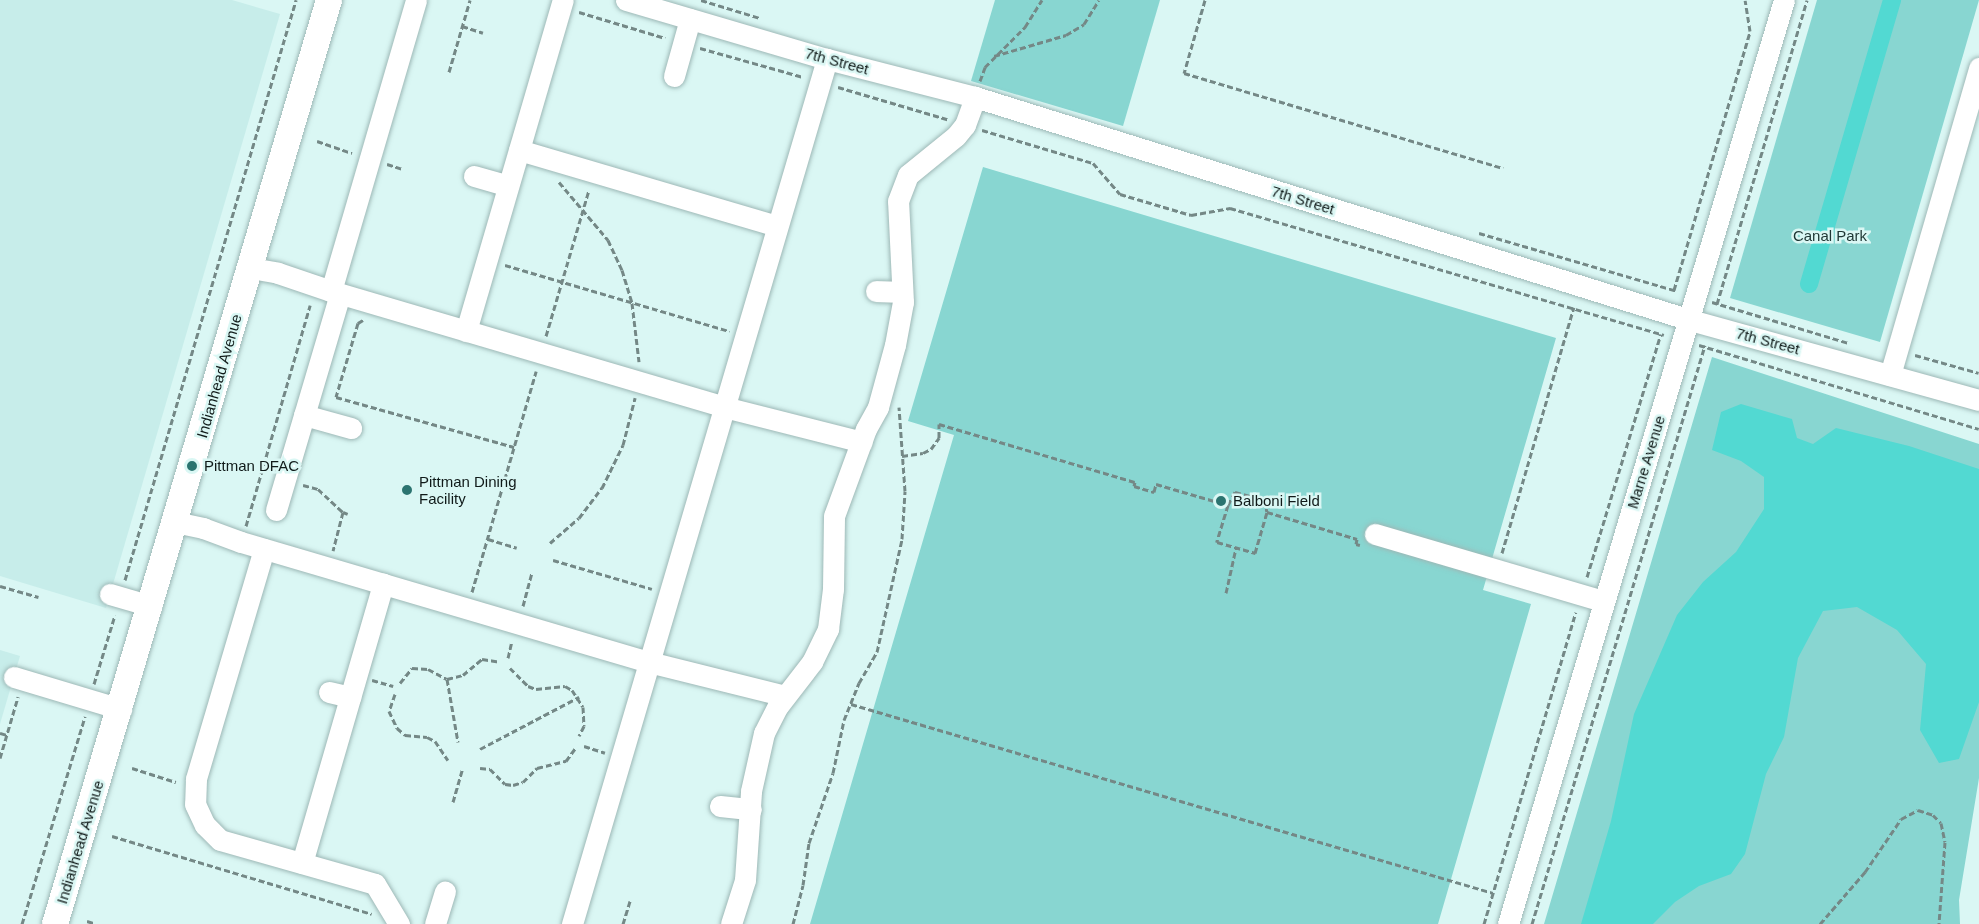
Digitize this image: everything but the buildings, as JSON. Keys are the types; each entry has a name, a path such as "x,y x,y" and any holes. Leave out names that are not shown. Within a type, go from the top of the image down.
{"main road":[{"name":"Indianhead Avenue","path":"55,924 121,709 329,0"}],"street":[{"path":"276,510 304,415 329,291 416,0"},
{"name":"7th Street","path":"626,0 826,59 975,97 1690,320 1979,400"},
{"name":"Marne Avenue","path":"1508,924 1784,0"},
{"path":"466,331 562,4"},
{"path":"674,75 690,19"},
{"path":"572,924 826,59"},
{"path":"1890,375 1979,68"},
{"path":"731,924 746,880 751,790 764,733 785,696 813,662 828,629 833,589 823,550 886,382 895,345 902,292 898,214 902,189 908,175 917,165 956,136 965,125 975,97"},
{"path":"519,150 777,226"},
{"path":"474,177 508,186"},
{"path":"251,268 278,273 329,291 724,407 862,442"},
{"path":"876,291 902,292"},
{"path":"304,415 351,428"},
{"path":"176,522 203,528 264,549 649,662 785,696"},
{"path":"1371,541 1497,570 1603,601"},
{"path":"264,549 195,788 195,804 205,825 220,840 375,884 391,921"},
{"path":"302,863 383,584"},
{"path":"115,596 151,606"},
{"path":"19,678 121,709"},
{"path":"329,692 350,698"},
{"path":"720,806 750,809"},
{"path":"435,924 445,891"}],"path":[{"path":"22,924 90,700 115,596 296,0"},
{"path":"448,72 470,0"},
{"path":"975,97 985,67 1024,27 1042,0"},
{"path":"994,56 1066,35 1084,24 1099,0"},
{"path":"1205,0 1184,74 1503,168"},
{"path":"1484,924 1668,313 1750,31 1745,0"},
{"path":"1532,924 1807,0"},
{"path":"562,4 683,43 820,81 1092,163 1120,194 1140,200 1191,215 1230,208 1979,429"},
{"path":"462,27 483,33"},
{"path":"467,608 594,172"},
{"path":"550,543 579,518 602,488 623,445 638,382 639,349 632,303 622,270 608,240 552,177"},
{"path":"487,260 745,336"},
{"path":"241,542 329,291"},
{"path":"381,306 358,323 336,397 514,447"},
{"path":"1497,570 1574,308"},
{"path":"793,924 803,885 809,843 833,773 844,720 877,652 902,539 905,491 898,400"},
{"path":"902,456 923,453 932,449 939,438 939,424 1135,482 1134,486 1154,492 1156,484 1228,505"},
{"path":"285,481 318,489 348,514"},
{"path":"1235,492 1264,500 1267,512 1255,553 1217,542 1228,505 1235,492"},
{"path":"328,568 343,512"},
{"path":"1267,512 1358,539 1356,544 1371,541"},
{"path":"487,539 518,548"},
{"path":"1226,593 1236,548"},
{"path":"553,560 669,594"},
{"path":"0,586 38,597"},
{"path":"400,683 412,668 428,669 447,679 463,675 482,659 500,662"},
{"path":"510,668 528,686 536,689 564,686 579,698 585,716 579,736"},
{"path":"0,759 19,678"},
{"path":"447,679 458,742"},
{"path":"395,694 389,711 397,728 405,735 426,737 435,741 448,760"},
{"path":"480,749 579,698"},
{"path":"851,704 1493,893"},
{"path":"0,733 7,735"},
{"path":"480,768 490,769 506,784 513,785 523,782 537,768 566,761 576,747"},
{"path":"132,768 195,788"},
{"path":"453,802 463,768"},
{"path":"1820,924 1865,872 1901,819 1918,810 1933,815 1941,823 1945,842 1939,924"},
{"path":"112,836 391,921"},
{"path":"623,924 630,901"},
{"path":"87,921 96,924"}],"shaded area":[{"path":"0,0 232,0 280,14 106,608 0,576"},
{"path":"1741,404 1792,419 1797,438 1813,444 1836,428 1909,446 1979,469 1979,702 1959,759 1939,763 1920,730 1926,664 1897,630 1857,607 1823,611 1798,658 1784,737 1766,774 1745,854 1731,874 1699,886 1675,902 1653,924 1581,924 1611,821 1634,714 1677,615 1703,582 1736,552 1764,509 1764,477 1741,461 1712,450 1721,412"},
{"path":"0,650 20,656 0,724"}],"green space":[{"path":"995,0 1160,0 1123,126 971,81"},
{"name":"Canal Park","path":"1817,0 1979,0 1880,342 1730,298"},
{"name":"Balboni Field","path":"983,167 1556,338 1483,590 1531,604 1438,924 810,924 954,435 908,421"},
{"path":"1712,357 1979,444 1979,778 1959,900 1960,924 1544,924"}],"waterway":[{"path":"1809,284 1892,0"}],"place":[{"name":"Pittman DFAC","path":"192,466"},
{"name":"Pittman Dining Facility","path":"407,490"},
{"name":"Balboni Field","path":"1221,501"}]}
